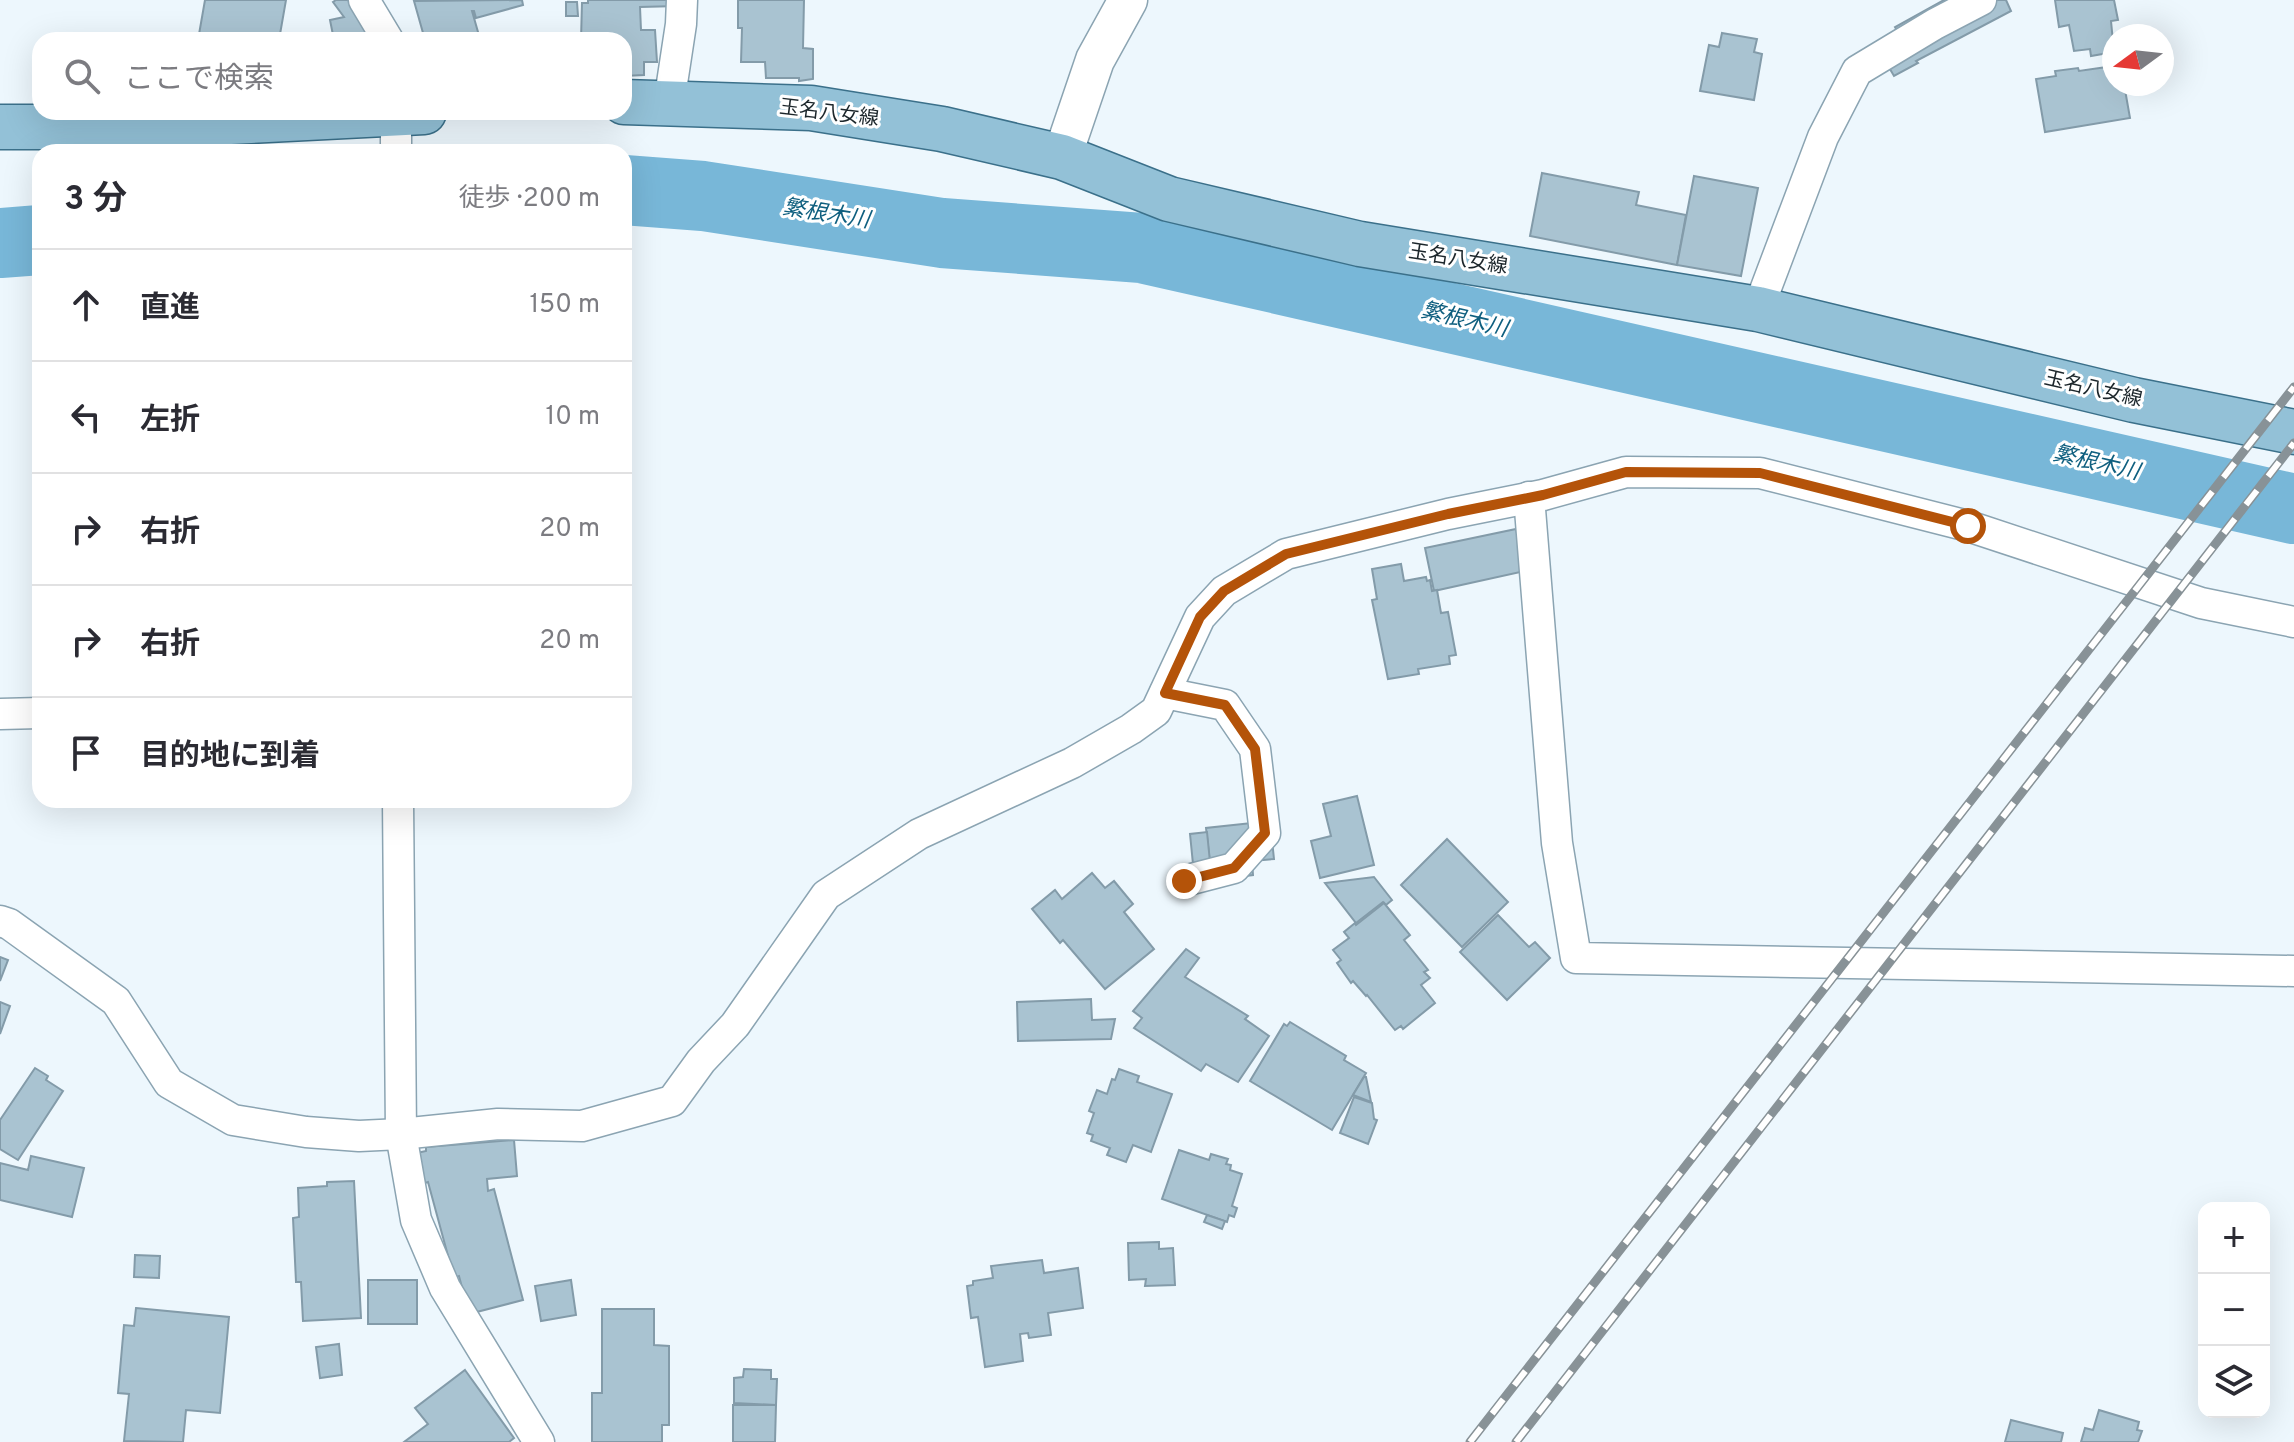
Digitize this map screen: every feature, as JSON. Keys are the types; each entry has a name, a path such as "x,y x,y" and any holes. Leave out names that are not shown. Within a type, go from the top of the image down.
{"main road":[{"name":"玉名八女線","path":"632,102 811,108 942,129 1062,157 1169,199 1360,244 1758,309 2134,400 2294,432"},
{"path":"0,127 408,121"}],"street":[{"path":"364,0 383,32"},
{"path":"669,103 682,0"},
{"path":"1062,157 1095,60 1128,0"},
{"path":"1758,309 1823,137 1857,71 1981,0"},
{"path":"0,921 9,924 116,1001 169,1083 233,1120 306,1132 359,1136 498,1124 582,1126 672,1101 701,1061 735,1025 826,895 919,834 1072,763 1156,711 1200,617 1224,591 1286,554 1543,495 1626,472 1760,473 1968,526 2201,603 2294,622"},
{"path":"1529,497 1557,843 1576,958 2294,971"},
{"path":"1165,693 1225,705 1255,749 1265,833 1234,868 1184,881"},
{"path":"0,714 32,713"},
{"path":"398,808 401,1134 416,1220 445,1288 539,1442"}],"building":[{"path":"205,0 286,0 280,32 199,32"},
{"path":"348,0 370,32 332,32 330,20 344,17 333,2"},
{"path":"522,0 523,5 476,18 472,11 478,32 423,32 414,1"},
{"path":"588,0 677,0 678,6 640,7 641,30 655,30 657,62 644,62 644,75 632,76 632,32 581,32 582,3 588,3"},
{"path":"738,0 804,0 803,48 813,49 813,79 766,78 765,62 741,62 742,28 738,28"},
{"path":"1944,0 2006,0 2011,11 1916,61 1918,63 1894,76 1880,52 1903,40 1895,27"},
{"path":"2055,0 2114,0 2118,20 2102,24 2102,54 2091,56 2090,49 2074,51 2069,25 2059,27"},
{"path":"566,2 577,2 578,16 566,16"},
{"path":"1722,33 1757,39 1754,52 1762,54 1754,100 1700,91 1709,45 1719,47"},
{"path":"2078,68 2079,71 2102,68 2102,96 2126,96 2130,118 2045,132 2036,79 2056,76 2055,71"},
{"path":"1542,173 1639,192 1636,205 1686,215 1677,265 1530,236"},
{"path":"1694,176 1758,188 1741,276 1677,265"},
{"path":"1516,529 1525,571 1434,591 1425,548"},
{"path":"1401,564 1404,581 1426,577 1427,581 1430,580 1432,591 1437,590 1441,613 1448,612 1456,655 1449,656 1450,664 1418,669 1419,674 1388,679 1372,600 1377,599 1372,569"},
{"path":"1357,796 1374,865 1320,878 1311,841 1331,836 1323,804"},
{"path":"1270,821 1274,859 1252,861 1253,875 1212,880 1206,828"},
{"path":"1207,832 1210,862 1193,864 1190,834"},
{"path":"1447,839 1508,902 1462,947 1401,885"},
{"path":"1092,873 1105,888 1114,881 1133,904 1124,912 1154,949 1105,989 1032,909 1055,890 1062,899"},
{"path":"1374,877 1392,900 1386,905 1383,902 1356,923 1325,883"},
{"path":"1384,903 1410,935 1404,940 1428,970 1424,972 1430,978 1421,985 1435,1003 1403,1029 1401,1026 1395,1030 1367,995 1353,981 1351,983 1337,963 1341,960 1333,950 1349,938 1344,932"},
{"path":"1498,915 1529,947 1535,942 1550,958 1507,1000 1460,952"},
{"path":"1186,949 1199,958 1185,977 1248,1016 1245,1019 1269,1036 1238,1082 1206,1064 1201,1071 1134,1028 1142,1018 1133,1011"},
{"path":"0,957 8,960 0,981"},
{"path":"1091,999 1092,1020 1115,1019 1111,1039 1018,1041 1017,1002"},
{"path":"0,1002 10,1006 0,1034"},
{"path":"1290,1022 1346,1056 1344,1060 1366,1073 1332,1130 1250,1081 1284,1024 1287,1026"},
{"path":"35,1068 63,1091 18,1160 0,1149 0,1120"},
{"path":"1119,1069 1139,1076 1137,1082 1172,1094 1151,1152 1133,1145 1126,1162 1107,1155 1110,1148 1091,1141 1093,1135 1087,1133 1094,1113 1089,1111 1097,1090 1107,1094"},
{"path":"1366,1077 1371,1102 1353,1095"},
{"path":"1354,1097 1372,1103 1374,1119 1377,1120 1368,1144 1340,1133"},
{"path":"514,1140 517,1176 487,1179 488,1191 494,1189 523,1300 469,1314 459,1276 454,1278 417,1153 426,1151 426,1147"},
{"path":"1179,1150 1209,1160 1211,1154 1228,1159 1226,1164 1231,1165 1230,1170 1242,1174 1232,1206 1237,1208 1234,1217 1229,1215 1227,1222 1162,1199"},
{"path":"31,1156 84,1168 72,1217 0,1200 0,1163 28,1170"},
{"path":"354,1181 361,1318 303,1321 301,1282 296,1282 293,1218 299,1217 298,1188"},
{"path":"1207,1215 1225,1221 1222,1229 1204,1222"},
{"path":"1159,1242 1159,1249 1173,1248 1175,1285 1145,1286 1146,1279 1129,1280 1128,1243"},
{"path":"135,1255 160,1256 159,1278 134,1277"},
{"path":"1042,1260 1044,1273 1078,1268 1083,1308 1048,1313 1051,1335 1029,1338 1028,1333 1020,1334 1023,1361 985,1367 978,1317 971,1318 967,1286 973,1285 973,1281 993,1278 991,1266"},
{"path":"368,1280 417,1280 417,1324 368,1324"},
{"path":"571,1280 576,1315 541,1321 535,1286"},
{"path":"136,1308 229,1317 220,1413 186,1410 183,1442 124,1441 129,1394 118,1393 124,1325 134,1326"},
{"path":"602,1309 654,1309 654,1345 669,1346 669,1425 662,1425 662,1442 592,1442 592,1393 602,1393"},
{"path":"339,1344 342,1375 320,1378 316,1347"},
{"path":"744,1369 771,1370 771,1379 777,1379 776,1405 734,1403 734,1378 743,1377"},
{"path":"465,1370 514,1438 509,1442 404,1442 428,1424 415,1408"},
{"path":"733,1405 776,1405 775,1442 733,1442"},
{"path":"2099,1410 2139,1422 2137,1430 2142,1431 2138,1442 2081,1442 2085,1428 2093,1430"},
{"path":"2011,1420 2063,1433 2061,1442 2005,1442"}],"waterway":[{"name":"繁根木川","path":"632,191 703,196 942,233 1142,248 2294,509"},
{"name":"繁根木川","path":"0,243 32,241"}],"railway":[{"path":"1470,1442 2294,387"},
{"path":"1516,1442 2294,443"}],"route":[{"path":"1184,881 1234,868 1265,833 1255,749 1225,705 1165,693 1200,617 1224,591 1286,554 1448,514 1543,495 1626,472 1760,473 1968,526"}]}
